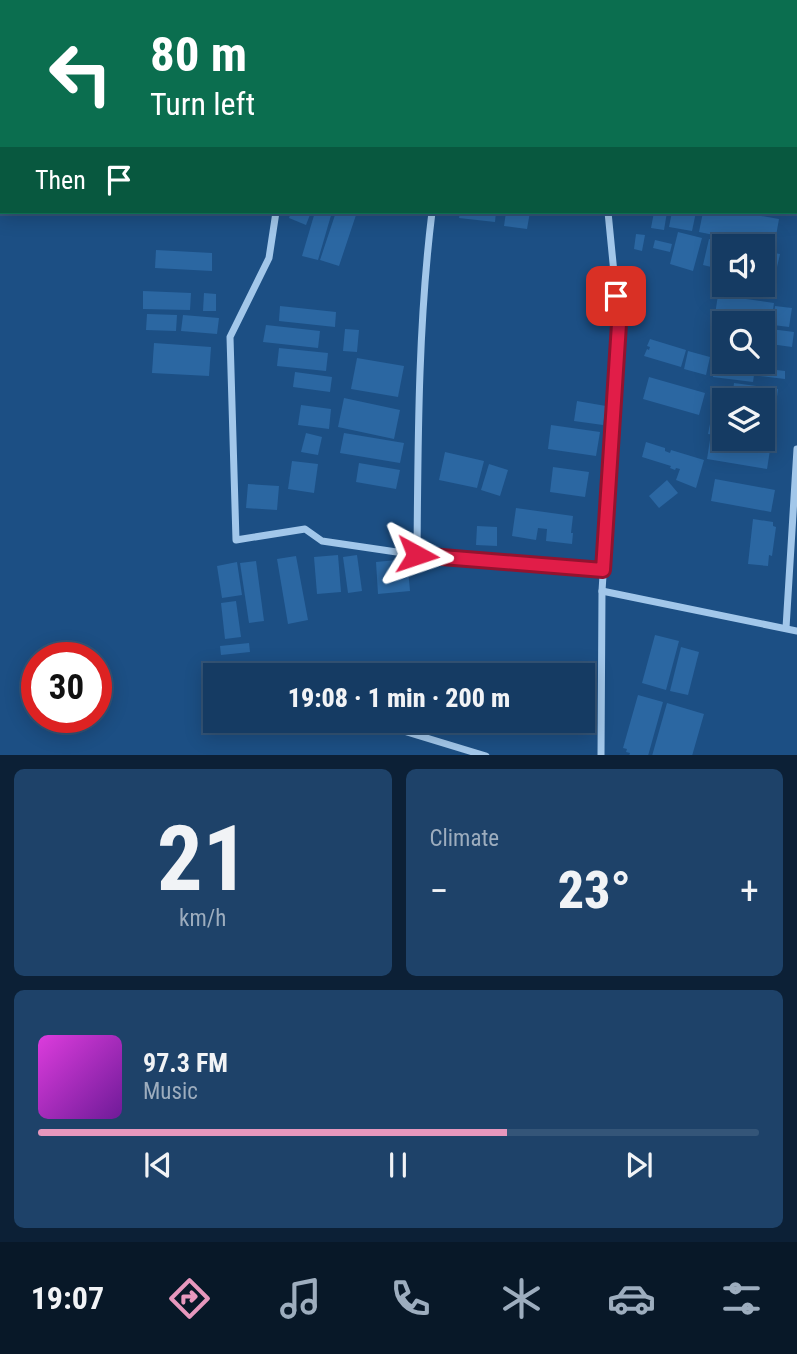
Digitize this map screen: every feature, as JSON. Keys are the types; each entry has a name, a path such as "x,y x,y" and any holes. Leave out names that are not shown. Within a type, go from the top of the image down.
{"street":[{"path":"276,214 269,258 230,337 236,540 305,529 322,541 417,555 603,570"},
{"path":"417,555 418,400 425,266 432,214"},
{"path":"601,755 603,570 619,324 608,214"},
{"path":"786,628 797,449"},
{"path":"603,591 797,631"},
{"path":"411,733 486,755"}],"building":[{"path":"290,214 310,214 306,225 289,218"},
{"path":"314,214 331,214 318,260 302,256"},
{"path":"335,214 356,214 339,266 320,260"},
{"path":"460,214 496,214 495,222 459,218"},
{"path":"506,214 530,214 527,229 504,226"},
{"path":"654,214 667,214 664,230 651,228"},
{"path":"672,214 696,214 692,231 669,227"},
{"path":"703,214 750,214 779,219 775,241 775,234 712,235 699,232"},
{"path":"678,232 702,238 693,271 670,264"},
{"path":"636,234 645,235 642,251 634,249"},
{"path":"709,239 712,240 712,267 703,265"},
{"path":"655,240 672,244 670,252 653,248"},
{"path":"156,250 212,253 212,271 155,268"},
{"path":"775,253 780,254 775,276"},
{"path":"143,291 191,293 190,310 143,309"},
{"path":"204,293 216,294 216,311 203,311"},
{"path":"718,297 774,303 773,311 716,311"},
{"path":"280,306 336,312 335,327 279,321"},
{"path":"775,306 792,308 789,327 775,325"},
{"path":"147,314 177,315 176,331 146,330"},
{"path":"183,315 219,318 217,334 181,331"},
{"path":"266,325 320,331 318,348 263,342"},
{"path":"345,329 359,330 357,352 343,351"},
{"path":"775,330 794,332 792,347 775,345"},
{"path":"650,339 686,350 681,367 644,356 647,349 649,350 650,347 647,346"},
{"path":"154,343 211,347 209,376 152,373"},
{"path":"279,348 328,353 326,371 277,366"},
{"path":"688,351 710,357 706,375 684,369"},
{"path":"357,358 404,366 398,397 351,389"},
{"path":"775,370 785,371 785,379 759,376 775,374"},
{"path":"295,372 332,377 330,392 293,387"},
{"path":"713,374 754,374 753,382 713,377"},
{"path":"649,377 705,393 699,415 643,399"},
{"path":"734,383 771,388 733,388"},
{"path":"775,389 778,389 775,412"},
{"path":"344,398 400,410 394,439 338,427"},
{"path":"577,401 606,406 603,425 574,421"},
{"path":"301,405 331,409 329,429 298,425"},
{"path":"711,419 712,419 712,434 708,434"},
{"path":"551,425 600,432 596,456 548,449"},
{"path":"306,433 322,437 318,455 301,452"},
{"path":"344,433 404,443 400,463 340,453"},
{"path":"710,440 712,451 770,451 767,469 707,459"},
{"path":"646,442 665,448 665,451 670,453 671,450 704,460 696,488 676,480 680,469 675,470 670,468 671,466 642,457"},
{"path":"445,452 484,461 477,488 439,480"},
{"path":"292,461 318,464 314,493 288,489"},
{"path":"359,463 400,470 396,489 356,482"},
{"path":"489,464 508,470 500,496 481,490"},
{"path":"553,467 589,472 585,497 550,492"},
{"path":"715,479 775,490 771,512 711,501"},
{"path":"667,480 678,493 659,508 649,496"},
{"path":"248,484 279,486 277,510 246,508"},
{"path":"516,508 573,516 572,544 546,541 547,529 538,528 536,540 512,536"},
{"path":"753,519 773,522 776,527 768,566 748,564"},
{"path":"477,526 497,527 497,546 476,545"},
{"path":"338,555 341,592 317,594 314,557"},
{"path":"357,555 362,591 348,593 343,557"},
{"path":"296,556 308,620 288,624 277,559"},
{"path":"407,559 410,591 378,594 376,562"},
{"path":"256,561 264,621 249,623 240,563"},
{"path":"237,562 242,595 222,598 217,566"},
{"path":"236,601 241,637 225,639 221,603"},
{"path":"655,635 679,641 666,690 642,683"},
{"path":"249,643 250,652 221,655 220,646"},
{"path":"681,647 699,652 688,695 670,691"},
{"path":"638,695 663,702 648,755 629,755 627,749 623,748"},
{"path":"667,703 704,714 692,755 652,755"}],"route":[{"path":"417,555 603,570 619,324 616,296"}]}
